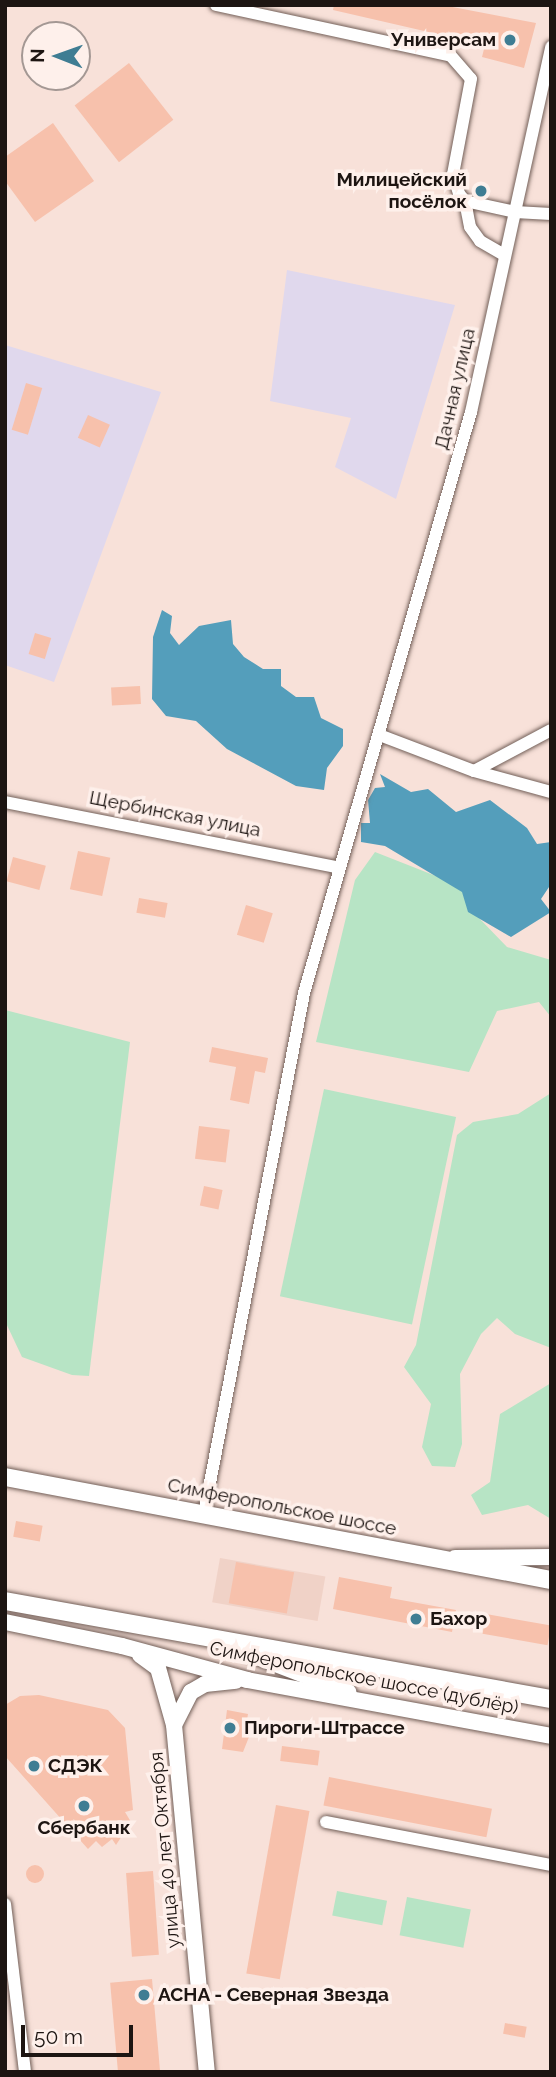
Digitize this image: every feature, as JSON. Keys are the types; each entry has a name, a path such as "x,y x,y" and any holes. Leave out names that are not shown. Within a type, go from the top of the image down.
{"main road":[{"name":"Симферопольское шоссе","path":"5,1477 551,1580"},
{"path":"442,1558 551,1557"},
{"path":"5,1601 551,1699"},
{"name":"Симферопольское шоссе (дублёр)","path":"5,1622 122,1646 247,1680 551,1736"},
{"path":"215,1640 373,1704"},
{"name":"улица 40 лет Октября","path":"122,1646 158,1668 174,1725 207,2072"},
{"path":"174,1725 191,1692 205,1684 247,1680"},
{"path":"437,1715 551,1725"}],"street":[{"path":"216,5 452,56 462,63 471,90 453,174 465,201 470,227 480,241 504,255"},
{"name":"Дачная улица","path":"204,1514 304,993 336,867 382,736 471,412 551,47"},
{"path":"465,201 515,212 551,214"},
{"path":"474,771 551,730"},
{"path":"382,736 474,771 551,792"},
{"name":"Щербинская улица","path":"5,802 336,867"},
{"path":"326,1822 551,1865"},
{"path":"5,1905 25,2072"}],"shaded area":[{"path":"287,270 455,305 396,499 335,467 351,418 270,401"},
{"path":"5,345 161,392 54,682 5,665"},
{"path":"220,1558 325,1577 318,1621 212,1602"}],"green space":[{"path":"375,852 474,891 478,917 507,947 551,960 551,1017 539,1002 497,1011 469,1072 316,1042 355,880"},
{"path":"5,1010 130,1042 89,1376 72,1375 22,1357 5,1321"},
{"path":"324,1089 456,1117 412,1324 280,1296"},
{"path":"551,1093 551,1348 515,1334 497,1318 481,1334 460,1374 462,1444 455,1467 432,1466 422,1447 431,1404 404,1367 416,1345 457,1135 473,1122 518,1114"},
{"path":"551,1383 551,1519 528,1505 482,1515 471,1495 490,1482 500,1414"},
{"path":"337,1891 387,1901 382,1925 332,1916"},
{"path":"407,1897 471,1909 463,1948 400,1935"}],"water":[{"path":"162,610 172,616 170,633 179,645 199,626 231,620 233,644 244,657 263,669 281,669 281,686 296,697 314,697 321,718 343,729 343,746 327,768 324,790 296,786 227,749 196,721 166,716 152,699 153,637"},
{"path":"380,774 411,792 428,789 456,812 490,800 527,828 537,844 551,842 551,884 541,899 551,912 511,937 468,912 462,892 385,846 361,842 361,823 370,823 368,800 375,788 385,787"}],"building":[{"path":"334,5 442,5 536,23 524,68 482,57 485,45 333,10"},
{"path":"129,63 173,120 119,162 75,105"},
{"path":"53,123 94,181 35,222 5,181 5,157"},
{"path":"26,383 42,388 28,435 12,430"},
{"path":"88,415 110,425 100,448 78,438"},
{"path":"35,633 51,638 45,659 29,654"},
{"path":"140,686 141,704 112,705 111,688"},
{"path":"78,851 110,858 102,896 70,889"},
{"path":"13,857 46,866 39,890 7,881"},
{"path":"139,898 168,903 165,918 136,913"},
{"path":"246,905 273,913 264,943 237,935"},
{"path":"212,1047 268,1058 265,1073 255,1071 249,1104 230,1100 236,1067 209,1062"},
{"path":"199,1126 230,1130 226,1163 195,1159"},
{"path":"204,1186 223,1190 218,1210 200,1206"},
{"path":"16,1521 43,1526 40,1541 13,1537"},
{"path":"236,1562 294,1572 287,1614 229,1603"},
{"path":"339,1577 392,1587 390,1598 456,1610 452,1632 333,1609"},
{"path":"486,1614 551,1625 548,1645 483,1634"},
{"path":"39,1695 108,1710 125,1728 133,1810 125,1812 131,1822 116,1845 112,1839 102,1847 96,1841 88,1849 5,1756 5,1705 20,1696"},
{"path":"227,1710 248,1714 246,1726 253,1727 243,1752 222,1749"},
{"path":"282,1746 320,1751 318,1766 280,1761"},
{"path":"329,1777 492,1809 486,1837 323,1805"},
{"path":"276,1805 309,1811 280,1979 246,1973"},
{"path":"31,1865 39,1865 44,1874 42,1881 31,1883 26,1878 26,1870"},
{"path":"153,1871 159,1955 132,1957 126,1873"},
{"path":"152,1979 160,2072 118,2072 110,1983"},
{"path":"505,2023 527,2027 525,2038 503,2034"}],"place":[{"name":"Универсам","path":"510,40"},
{"name":"Милицейский посёлок","path":"481,191"},
{"name":"Бахор","path":"416,1619"},
{"name":"Пироги-Штрассе","path":"230,1728"},
{"name":"СДЭК","path":"34,1766"},
{"name":"Сбербанк","path":"84,1806"},
{"name":"АСНА - Северная Звезда","path":"144,1995"}]}
